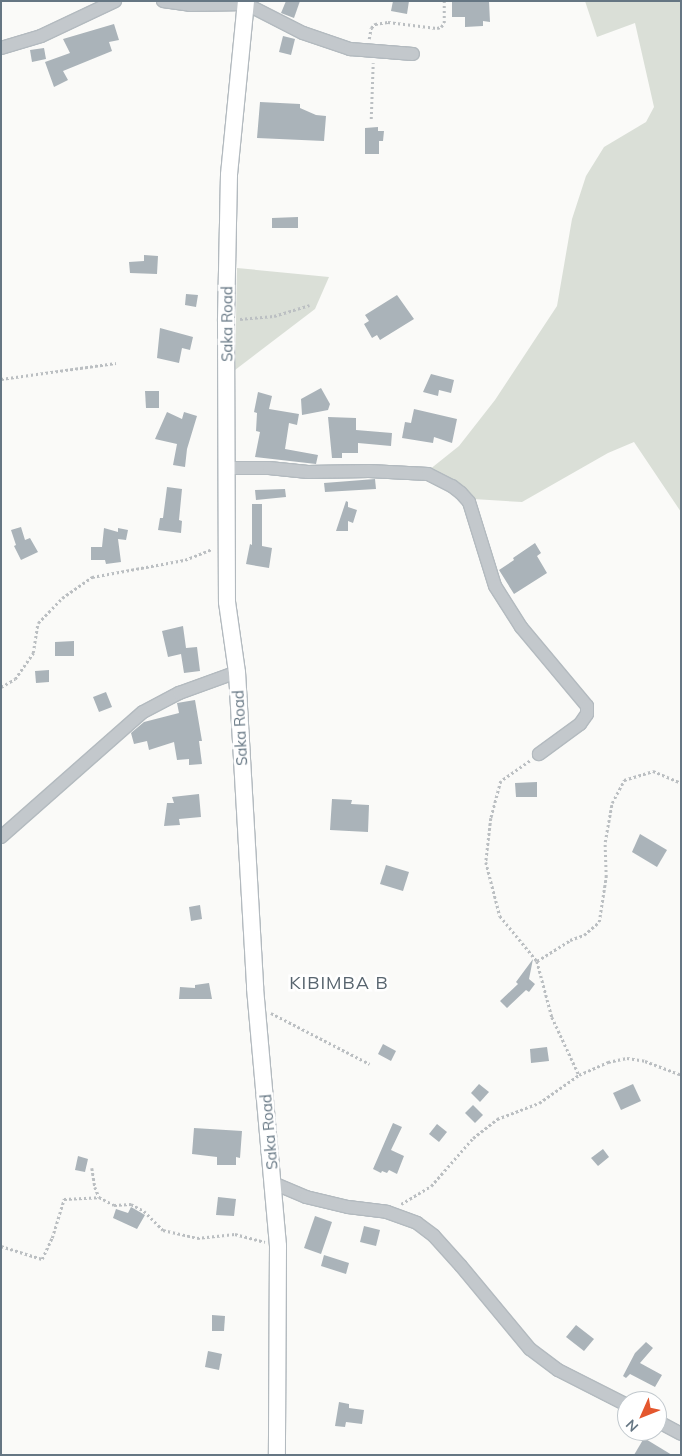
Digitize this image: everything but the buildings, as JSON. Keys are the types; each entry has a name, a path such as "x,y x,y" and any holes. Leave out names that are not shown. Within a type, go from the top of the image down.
{"main road":[{"name":"Saka Road","path":"246,3 229,175 226,321 227,602 237,672 257,1005 278,1246 277,1455"}],"street":[{"path":"1,48 41,36 116,1"},
{"path":"164,1 190,4 246,3 303,33 350,49 413,54"},
{"path":"227,468 269,468 308,472 369,471 428,474 452,486 461,493 469,502 495,586 521,626 587,706 587,714 580,724 540,754"},
{"path":"1,837 144,712 179,693 237,672"},
{"path":"273,1183 306,1197 348,1207 387,1212 417,1223 434,1236 461,1266 530,1349 558,1370 617,1400"},
{"path":"667,1426 681,1434"}],"path":[{"path":"370,119 374,51 368,36 375,24 388,22 441,27 444,22 444,1"},
{"path":"226,321 274,316 309,304"},
{"path":"1,379 116,362"},
{"path":"1,687 15,679 33,654 38,623 62,598 92,577 185,560 227,542"},
{"path":"540,754 501,781 491,818 486,862 500,916 537,960 552,1017 579,1075"},
{"path":"537,960 570,940 584,935 599,922 606,878 605,842 612,803 624,780 653,771 681,783"},
{"path":"257,1005 370,1064"},
{"path":"387,1212 431,1186 473,1138 497,1119 539,1103 579,1075 608,1062 627,1058 645,1061 681,1075"},
{"path":"92,1168 94,1187 99,1197"},
{"path":"1,1246 42,1259 52,1238 64,1199 99,1197 114,1205 131,1204 144,1211 163,1230 197,1238 235,1234 278,1246"}],"shaded area":[{"path":"585,1 681,1 681,512 634,442 608,453 522,502 473,499 429,470 459,446 495,400 557,306 572,219 586,176 604,147 646,122 654,107 635,23 597,37"},
{"path":"237,268 329,277 315,309 235,370"}],"district":[{"name":"KIBIMBA B","path":"339,983"}]}
